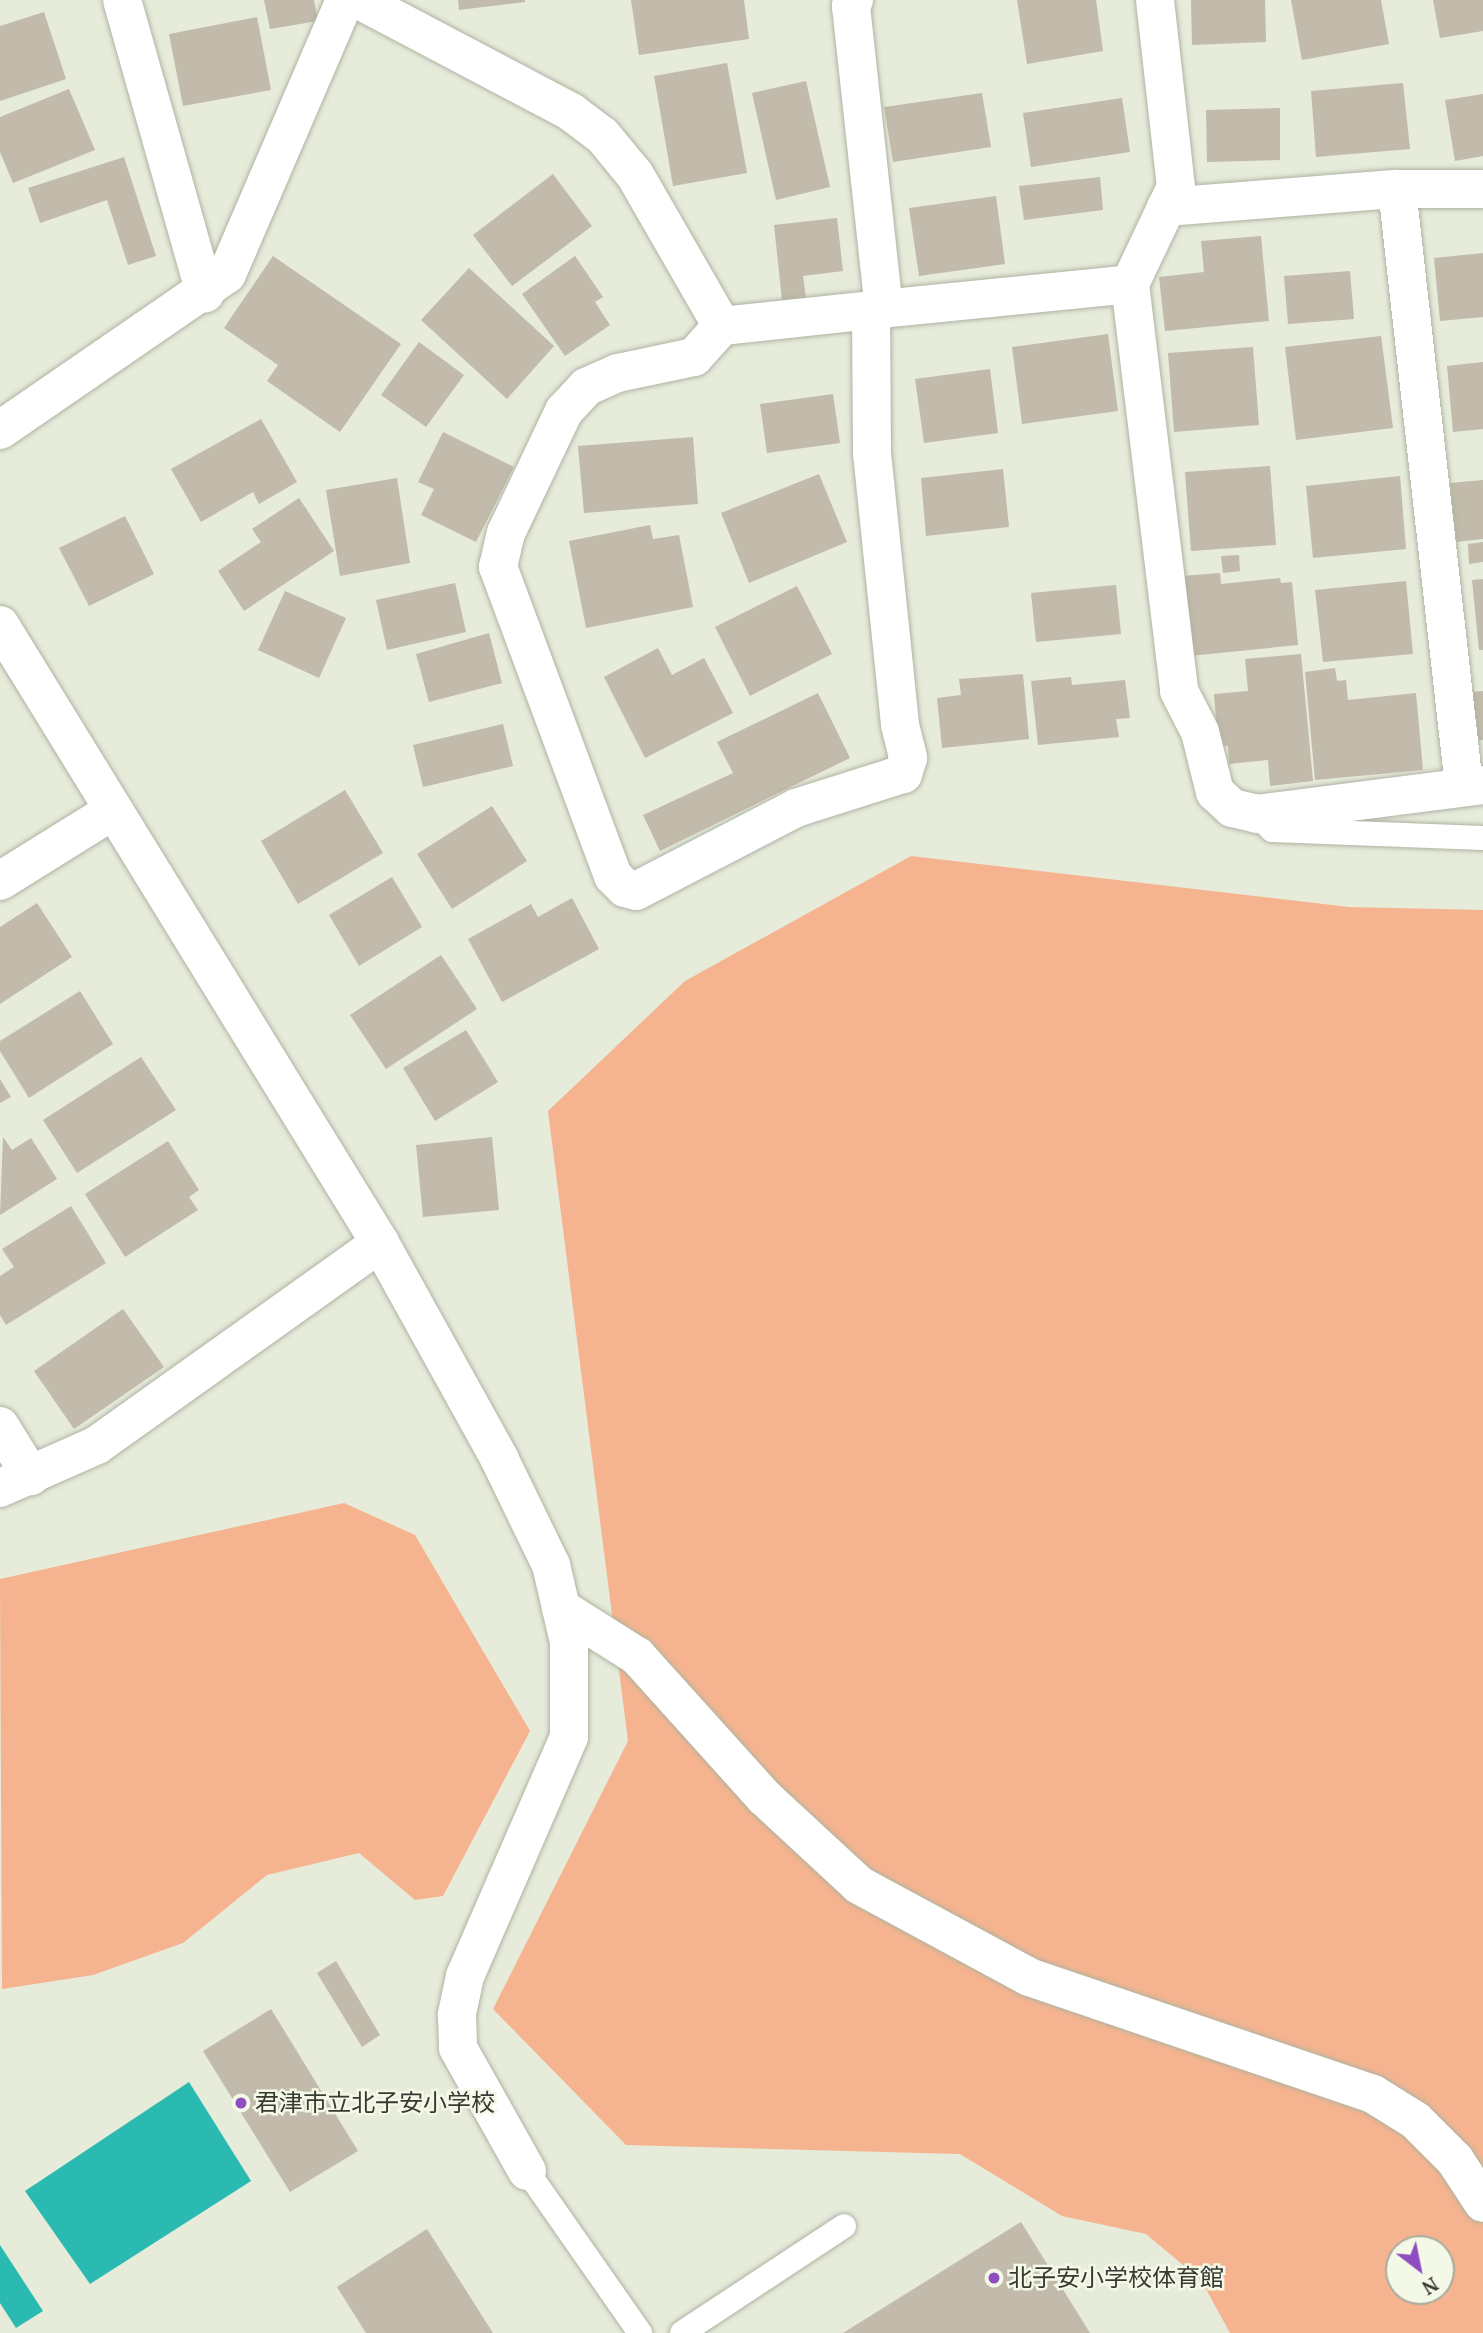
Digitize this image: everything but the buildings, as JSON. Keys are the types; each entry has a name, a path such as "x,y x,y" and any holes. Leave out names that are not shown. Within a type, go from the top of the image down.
{"street":[{"path":"122,0 205,294"},
{"path":"0,430 205,294 227,275 345,0"},
{"path":"359,0 571,112 602,135 635,175 722,326"},
{"path":"854,0 850,6 877,310 872,453 900,725 908,758 903,774 796,808 727,840 636,891 613,876 498,567 506,533 564,411 586,387 618,373 694,357 722,326 877,310 1130,284"},
{"path":"1155,0 1176,187 1130,284 1179,691 1200,732 1215,792 1232,808 1257,814 1473,786 1397,189"},
{"path":"1166,207 1397,189 1483,189"},
{"path":"0,625 380,1243 539,1534 569,1642 569,1737 465,1976 457,2015 458,2048 527,2171"},
{"path":"0,881 114,810"},
{"path":"0,1426 16,1482 97,1445 380,1243"},
{"path":"561,1608 637,1656 764,1797 859,1885 1029,1976 1373,2094 1415,2120 1455,2160 1483,2203"}],"lane":[{"path":"1257,814 1272,830 1483,838"},
{"path":"527,2171 640,2333"},
{"path":"682,2333 844,2226"}],"shaded area":[{"path":"911,856 1349,907 1483,910 1483,2333 1230,2333 1201,2280 1146,2234 1062,2216 960,2154 626,2145 493,2009 628,1741 548,1111 685,981"},
{"path":"344,1503 415,1535 530,1731 443,1896 415,1900 359,1853 267,1875 183,1943 93,1975 2,1989 0,1579"}],"water":[{"path":"189,2082 251,2181 90,2284 25,2191"},
{"path":"0,2245 43,2311 16,2328 0,2303"}],"place":[{"name":"君津市立北子安小学校","path":"241,2103"},
{"name":"北子安小学校体育館","path":"994,2278"}]}
